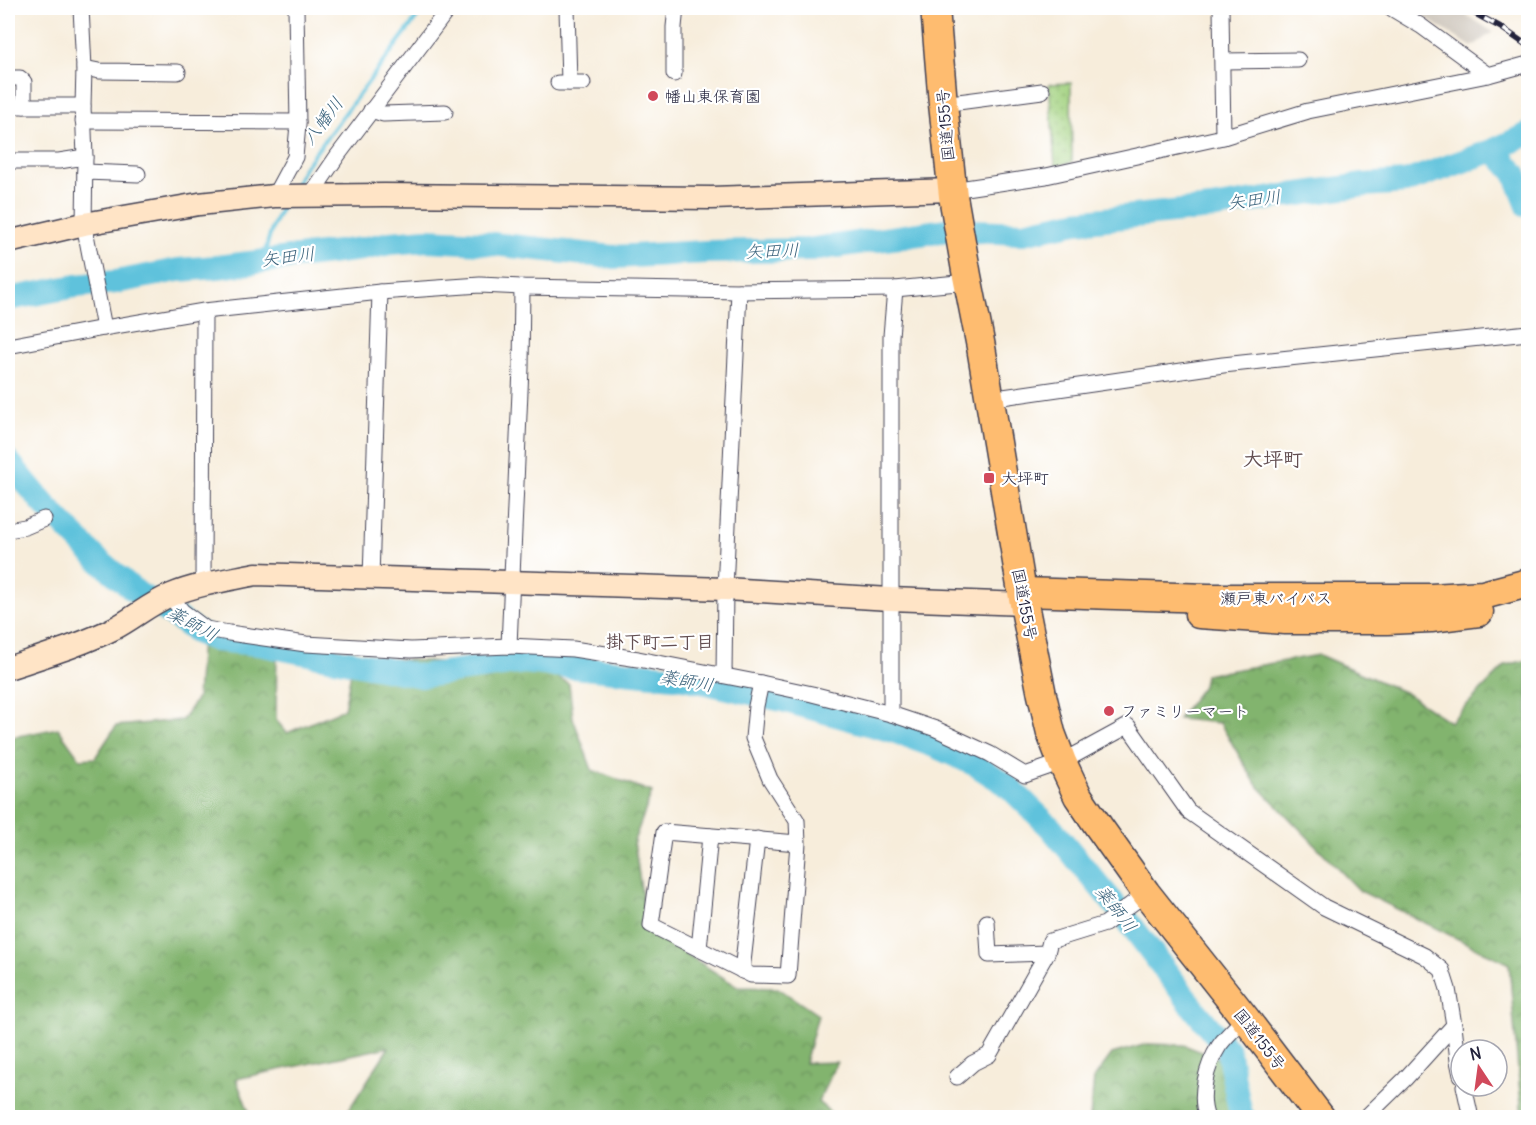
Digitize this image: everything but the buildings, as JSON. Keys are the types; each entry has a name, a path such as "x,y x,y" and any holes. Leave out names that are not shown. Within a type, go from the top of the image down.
{"highway":[{"name":"国道155号","path":"935,8 952,193 1024,598 1051,733 1078,795 1146,893 1321,1118"},
{"name":"瀬戸東バイパス","path":"1024,598 1431,598 1483,595 1528,584"},
{"name":"瀬戸東バイパス","path":"1024,598 1225,617 1285,620 1431,618 1507,609 1528,604"}],"street":[{"path":"81,8 84,68 84,228 103,324"},
{"path":"292,196 298,122 296,8"},
{"path":"292,196 338,155 449,8"},
{"path":"567,8 570,83"},
{"path":"674,74 676,8"},
{"path":"1221,8 1223,137"},
{"path":"1390,8 1420,26 1488,75"},
{"path":"1223,61 1298,60"},
{"path":"8,242 199,204 292,196 712,198 952,193 1046,176 1223,137 1308,111 1488,75 1528,64"},
{"path":"84,68 99,71 178,72"},
{"path":"8,78 20,78 24,82 24,106"},
{"path":"943,104 1042,91"},
{"path":"8,106 83,114 298,122"},
{"path":"371,110 383,114 445,112"},
{"path":"15,161 59,161 138,174"},
{"path":"8,346 103,324 380,292 480,285 739,291 895,289 967,279"},
{"path":"509,646 521,368 522,287"},
{"path":"891,714 891,336 895,289"},
{"path":"724,675 725,589 739,291"},
{"path":"371,578 380,292"},
{"path":"202,584 204,311"},
{"path":"989,399 1223,365 1528,333"},
{"path":"8,530 25,527 44,519"},
{"path":"8,668 92,639 170,596 202,584 256,574 725,589 890,599 1024,598"},
{"path":"170,596 182,611 206,629 306,644 411,650 509,646 573,649 724,675 891,714 936,729 990,754 1025,775 1062,762 1128,726 1188,812 1324,907 1425,956 1442,970 1448,989 1455,1038"},
{"path":"761,683 753,738 770,779 797,821 798,843 788,976 751,975 651,925 664,832 798,843"},
{"path":"699,949 710,836"},
{"path":"742,971 757,839"},
{"path":"957,1077 973,1063 989,1055 1047,953 1050,941 1105,924 1146,893"},
{"path":"987,922 989,955 1047,953"},
{"path":"1207,1118 1203,1108 1204,1084 1209,1066 1220,1045 1245,1018"},
{"path":"1365,1118 1454,1025"},
{"path":"1467,1098 1471,1118"}],"shaded area":[{"path":"1409,8 1456,8 1493,32 1472,47"}],"green space":[{"path":"1071,83 1072,162 1055,166 1049,84"},
{"path":"201,639 277,643 276,720 287,733 344,709 351,672 379,658 545,669 569,684 573,718 592,770 652,792 634,841 647,929 738,987 778,988 818,1015 805,1063 837,1062 818,1102 836,1117 344,1117 389,1047 236,1079 251,1117 8,1118 8,738 58,728 80,759 95,758 116,726 182,720 197,698"},
{"path":"1319,655 1406,693 1450,722 1506,665 1528,660 1528,1117 1522,1117 1509,964 1360,891 1256,784 1220,723 1178,719 1203,686 1205,675"},
{"path":"1147,1044 1184,1045 1225,1061 1239,1117 1090,1118 1094,1078 1112,1054"}],"waterway":[{"name":"八幡川","path":"293,189 303,169 424,8"},
{"name":"矢田川","path":"8,299 178,270 427,240 483,243 613,257 808,250 947,230 1023,233 1076,222 1211,208 1364,185 1405,182 1494,150 1528,134"},
{"path":"1494,150 1515,173 1528,206"},
{"name":"八幡川","path":"271,260 265,253 268,239 284,203"},
{"name":"薬師川","path":"8,461 43,503 97,559 139,594 198,633 215,640 258,644 421,676 524,662 684,678 782,700 893,731 974,764 1007,785 1051,828 1125,917 1228,1050 1241,1115 1244,1118"}],"railway":[{"path":"1465,8 1502,28 1528,46"}],"place":[{"name":"幡山東保育園","path":"653,96"},
{"name":"大坪町","path":"989,478"},
{"name":"ファミリーマート","path":"1109,711"}],"district":[{"name":"大坪町","path":"1273,459"},
{"name":"掛下町二丁目","path":"660,642"}]}
